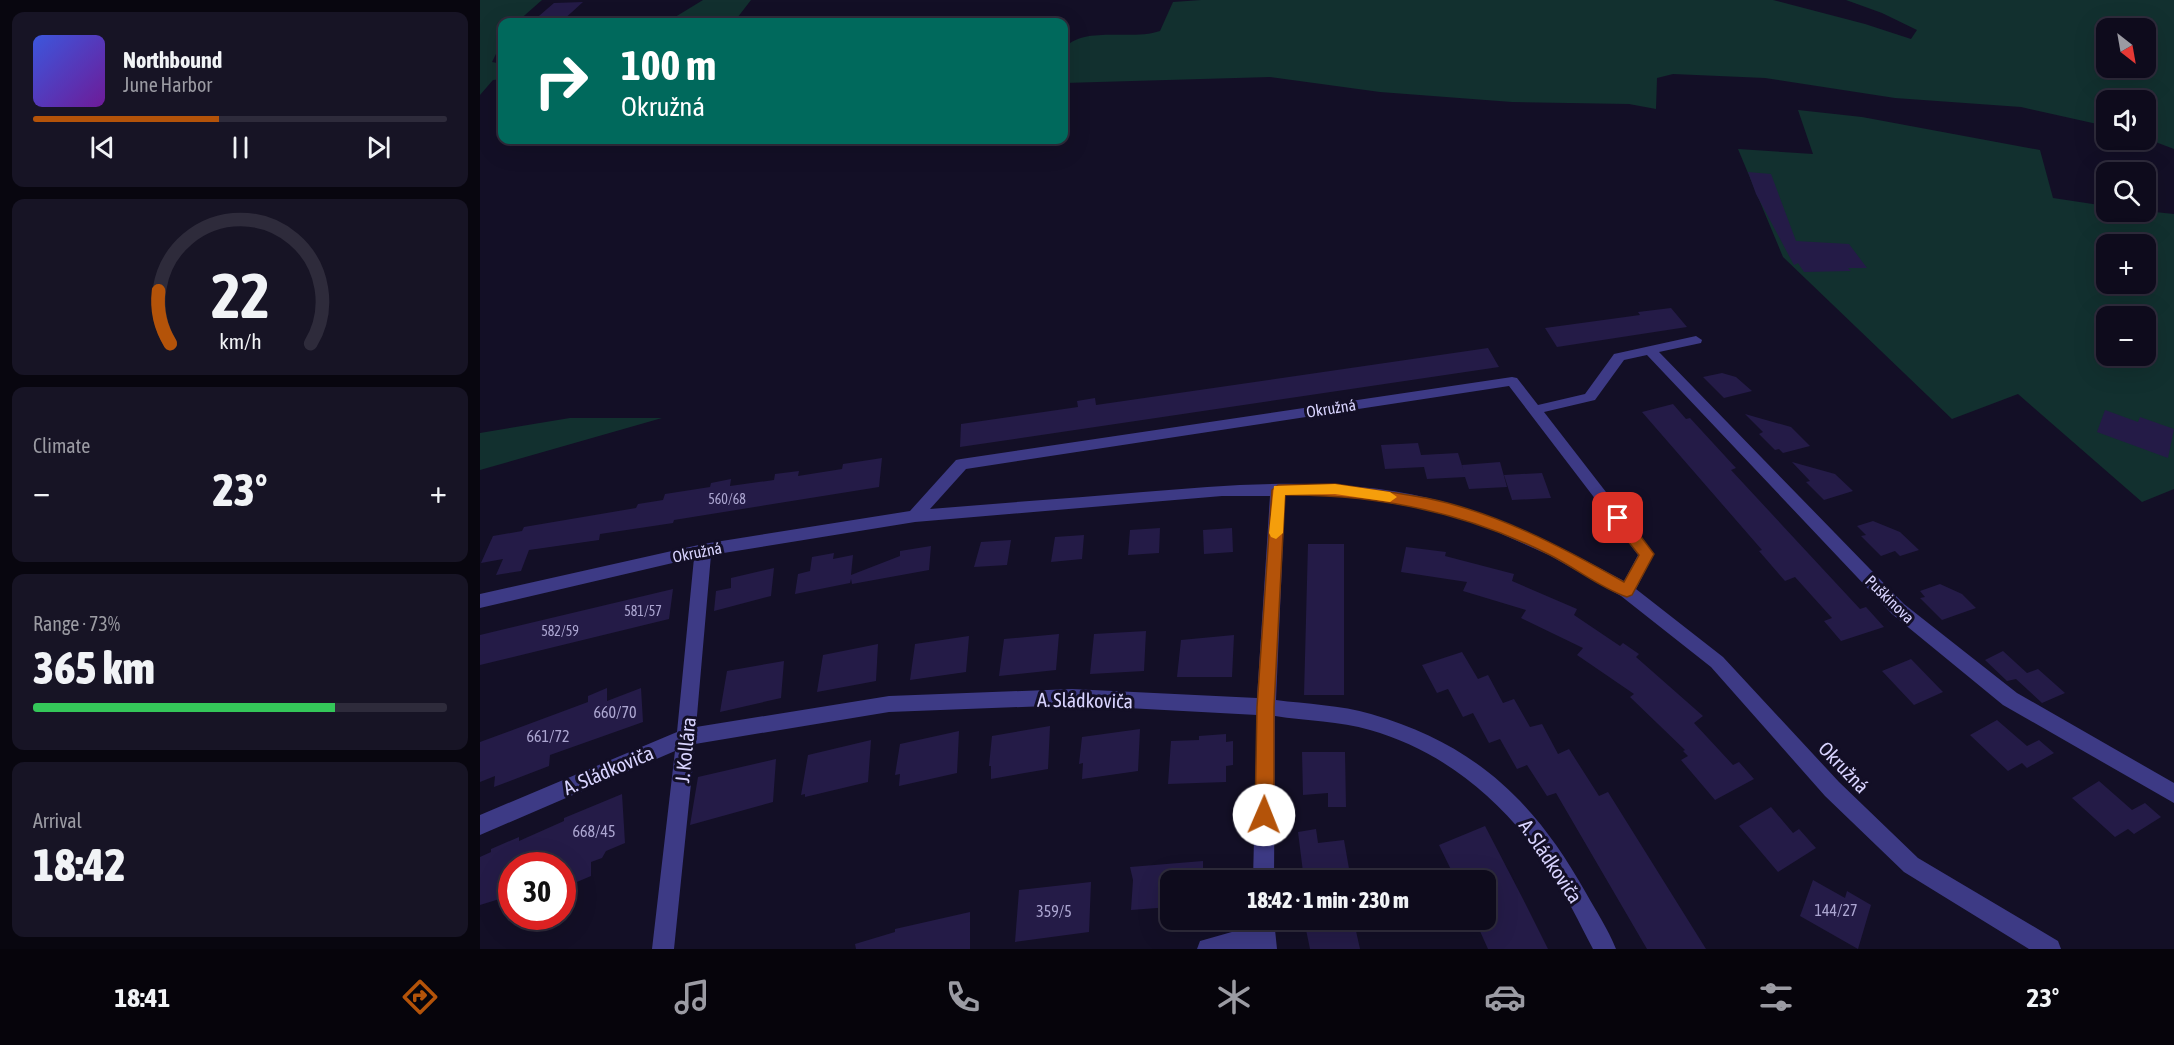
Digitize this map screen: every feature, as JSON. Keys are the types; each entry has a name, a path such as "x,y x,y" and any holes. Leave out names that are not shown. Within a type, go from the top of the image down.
{"street":[{"path":"1535,410 1590,397 1619,357 1696,340"},
{"name":"Puškinova","path":"1650,350 1898,609 2010,699 2174,794"},
{"name":"Okružná","path":"915,516 961,464 1512,381 1646,554 1627,591"},
{"name":"Okružná","path":"480,601 703,550 915,516 1222,490 1335,489 1427,503 1482,519 1556,551 1627,591 1718,662 1832,789 1911,865 2049,949"},
{"path":"1264,870 1266,707 1278,490"},
{"name":"J. Kollára","path":"663,949 703,550"},
{"name":"A. Sládkoviča","path":"480,825 686,737 889,704 1072,697 1266,707 1368,721 1415,737 1475,772 1518,811 1557,862 1605,949"},
{"path":"1208,949 1264,934"}],"green space":[{"path":"480,0 542,0 522,18 498,18 498,38 496,39 498,50 492,62 498,63 498,79 493,80 480,95"},
{"path":"703,0 751,0 737,18 674,18"},
{"path":"1201,0 1773,0 1865,24 1911,39 1917,30 1882,13 1846,0 2174,0 2174,149 2156,142 2156,90 2096,90 2096,124 2021,107 1895,98 1765,78 1673,74 1657,78 1656,109 1629,104 1512,102 1380,92 1270,77 1068,83 1068,46 1072,42 1095,35 1149,34 1160,31 1173,2"},
{"path":"1798,110 1862,117 2040,150 2053,198 2096,204 2096,222 2156,222 2156,212 2174,214 2174,489 2142,502 2018,394 1952,419 1783,257 1738,149 1813,154"},
{"path":"570,418 662,418 480,470 480,433"}],"building":[{"path":"583,2 565,18 537,18 554,3"},
{"path":"1748,172 1771,174 1796,241 1849,244 1867,268 1848,268 1851,271 1804,272 1798,263 1794,265 1756,194"},
{"path":"1671,308 1687,327 1557,347 1545,328 1640,315 1638,312"},
{"path":"1488,348 1499,367 960,447 961,424 1078,407 1077,401 1095,398 1096,405"},
{"path":"1722,373 1736,377 1752,391 1724,398 1703,377"},
{"path":"1673,404 1686,419 1690,418 1736,468 1731,470 1860,609 1866,607 1884,627 1841,641 1824,621 1832,618 1795,577 1785,581 1759,551 1762,550 1642,412"},
{"path":"2105,410 2138,422 2140,417 2174,429 2168,458 2097,432"},
{"path":"1745,414 1791,427 1810,446 1783,453 1779,449 1775,450 1759,434 1763,432"},
{"path":"1418,443 1421,455 1458,453 1464,472 1462,465 1500,462 1507,487 1469,489 1465,477 1427,479 1424,467 1385,469 1381,445"},
{"path":"882,458 879,487 674,520 673,523 600,534 599,540 529,550 521,571 496,575 503,559 481,563 493,536 522,531 524,527 636,508 638,504 663,500 665,494 710,487 711,483 731,479 730,486 774,480 775,474 799,471 798,476 842,469 843,464"},
{"path":"1792,462 1835,474 1853,491 1824,500 1806,482 1810,481"},
{"path":"1542,473 1551,498 1512,500 1504,475"},
{"path":"1873,521 1900,532 1919,550 1900,556 1895,551 1881,556 1861,536 1866,535 1857,526"},
{"path":"1160,528 1159,553 1128,555 1130,530"},
{"path":"1232,528 1233,552 1204,554 1203,530"},
{"path":"1084,535 1082,559 1051,562 1055,537"},
{"path":"1011,540 1007,565 974,567 981,542"},
{"path":"1308,544 1344,544 1344,695 1304,695"},
{"path":"931,546 929,570 852,584 851,579 850,583 795,594 798,574 810,571 812,557 834,553 833,559 853,555 851,575 900,556 900,551"},
{"path":"1406,547 1446,552 1445,556 1514,574 1512,581 1577,609 1574,615 1620,646 1623,643 1639,654 1636,657 1703,716 1694,723 1733,765 1739,762 1754,779 1715,800 1681,760 1688,756 1683,751 1685,750 1630,697 1634,694 1577,655 1583,648 1521,618 1526,610 1463,591 1467,582 1401,572"},
{"path":"774,568 771,596 714,611 716,591 731,588 731,578"},
{"path":"1940,584 1962,594 1976,608 1942,620 1920,598 1925,597 1920,591"},
{"path":"673,589 669,619 480,665 480,635"},
{"path":"1146,631 1144,671 1090,674 1094,634"},
{"path":"1059,634 1056,670 999,676 1004,639"},
{"path":"1234,635 1232,677 1177,677 1181,640"},
{"path":"969,636 966,672 910,680 915,644"},
{"path":"878,644 876,681 817,692 823,655"},
{"path":"2003,651 2027,673 2038,669 2065,693 2042,703 2016,679 2007,681 1985,660"},
{"path":"1462,652 1478,679 1488,675 1503,703 1514,699 1530,727 1542,724 1558,754 1569,749 1599,796 1608,792 1706,949 1647,949 1556,793 1547,796 1527,765 1517,769 1500,739 1489,743 1473,713 1463,717 1448,689 1437,693 1422,665"},
{"path":"1911,659 1943,692 1914,705 1882,671"},
{"path":"784,661 781,698 720,712 727,671"},
{"path":"607,688 607,701 641,688 643,722 550,755 549,766 494,787 495,776 480,782 480,742 588,702 588,696"},
{"path":"1997,720 2027,746 2039,740 2054,753 2027,768 2022,763 2008,771 1970,735"},
{"path":"1050,726 1048,769 991,779 991,766 989,766 992,736"},
{"path":"1140,729 1138,771 1082,779 1083,763 1079,764 1082,737"},
{"path":"959,731 957,773 899,786 900,774 895,775 900,744"},
{"path":"1226,734 1226,742 1233,741 1233,765 1226,766 1226,782 1168,784 1171,741 1199,740 1199,736"},
{"path":"871,740 868,782 805,797 805,794 801,795 808,755"},
{"path":"1302,752 1345,752 1346,807 1328,807 1328,793 1303,795"},
{"path":"776,759 773,802 690,825 698,777"},
{"path":"2099,781 2132,810 2145,803 2161,817 2134,834 2128,829 2115,837 2072,798"},
{"path":"622,794 625,843 606,851 602,858 591,862 591,876 576,882 576,852 498,852 498,899 480,905 480,857 491,852 491,849 519,837 519,841 564,821 564,818"},
{"path":"1771,807 1793,833 1799,829 1816,848 1778,872 1739,826"},
{"path":"1485,826 1548,949 1488,949 1479,930 1496,930 1496,870 1451,870 1439,845"},
{"path":"1316,829 1318,843 1344,840 1349,870 1303,870 1298,832"},
{"path":"1203,861 1203,870 1160,870 1160,908 1131,910 1133,880 1130,867"},
{"path":"1813,880 1845,898 1847,891 1871,905 1858,949 1800,916"},
{"path":"1091,882 1089,932 1015,942 1019,890"},
{"path":"970,912 970,949 856,949 855,944 895,932 895,929"},
{"path":"1306,930 1356,930 1360,949 1310,949"}],"slow traffic":[{"path":"1276,533 1278,490 1335,489 1390,497"}],"route":[{"path":"1264,815 1266,707 1278,490 1335,489 1427,503 1482,519 1556,551 1627,591 1646,554 1618,518"}]}
